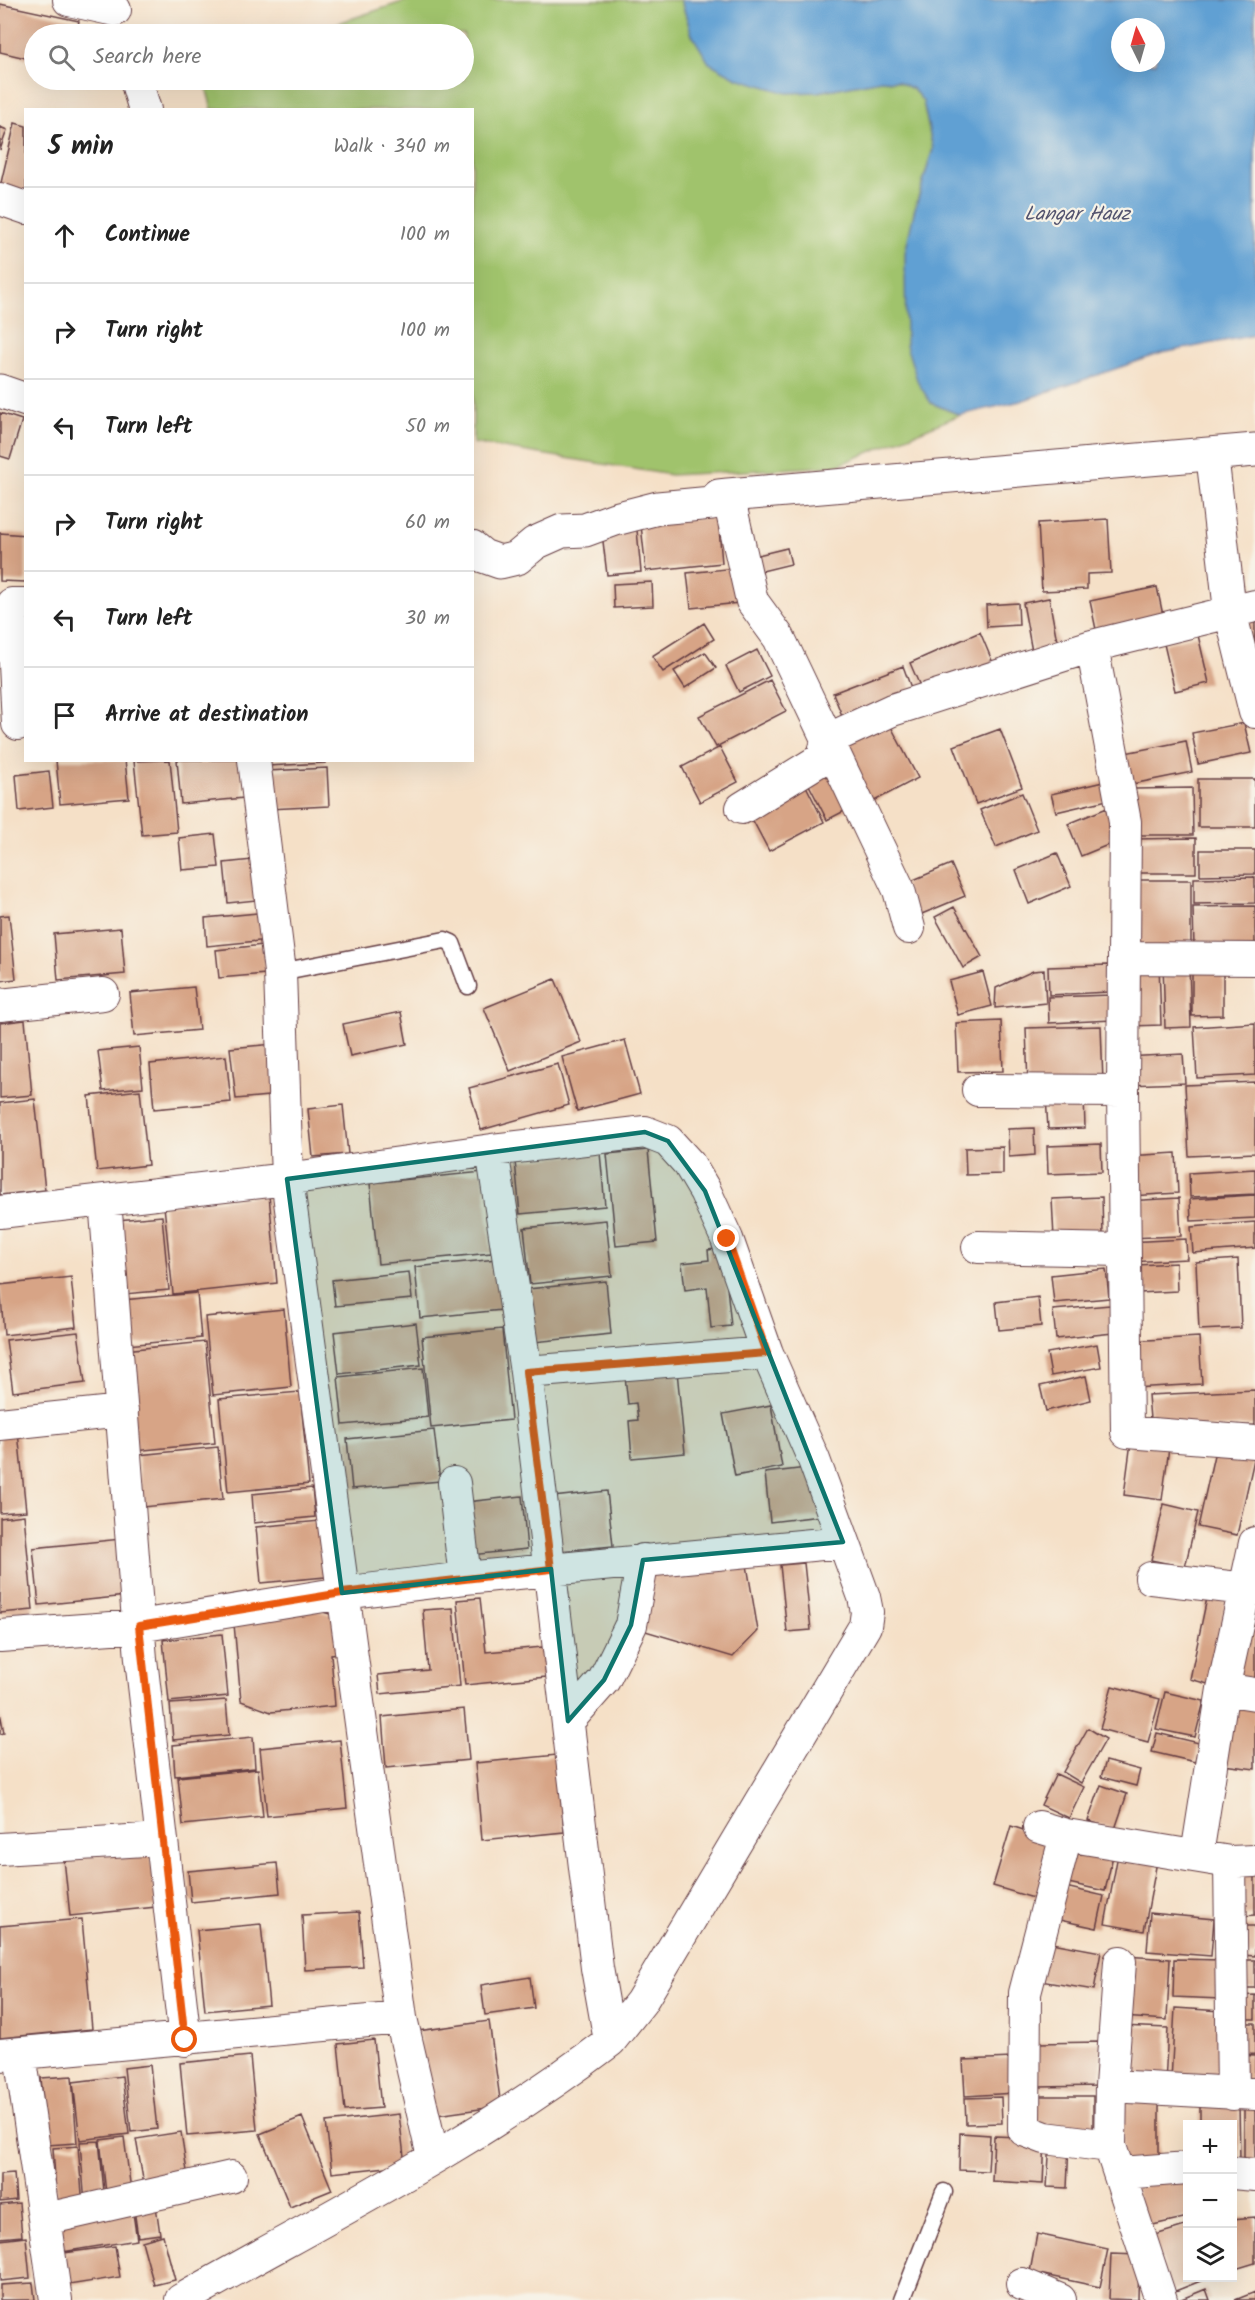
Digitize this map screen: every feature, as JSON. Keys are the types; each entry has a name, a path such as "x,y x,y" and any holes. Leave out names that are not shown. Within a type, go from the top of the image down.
{"street":[{"path":"69,0 117,15"},
{"path":"139,90 144,108"},
{"path":"0,199 24,207"},
{"path":"0,391 24,399"},
{"path":"474,549 483,556 500,562 517,558 535,543 562,531 585,530 615,519 658,508 712,503 723,495 1255,450"},
{"path":"1212,454 1243,609 1255,712"},
{"path":"723,495 752,601 779,638 899,890 909,928"},
{"path":"13,598 15,724"},
{"path":"827,740 892,710 1092,646 1243,609"},
{"path":"1092,646 1125,822 1123,1251 1127,1432 1255,1442"},
{"path":"742,808 824,758 827,740"},
{"path":"254,762 280,972 287,1179 401,2018 433,2157"},
{"path":"1124,958 1255,959"},
{"path":"0,1005 103,994"},
{"path":"978,1090 1123,1091"},
{"path":"0,1212 287,1179 492,1150 645,1132 668,1141 689,1164 705,1191 727,1239 767,1353 814,1460 864,1597 865,1626 641,2001 610,2041 554,2084 433,2157 181,2300"},
{"path":"492,1150 526,1372 597,1968 610,2041"},
{"path":"105,1200 139,1626 185,2040"},
{"path":"978,1247 1123,1251"},
{"path":"526,1372 767,1353"},
{"path":"0,1424 122,1412"},
{"path":"454,1483 465,1578"},
{"path":"0,1636 139,1626 342,1593 465,1578 843,1542"},
{"path":"1197,1856 1223,1689 1249,1588 1255,1542"},
{"path":"568,1721 604,1680 632,1624 643,1560"},
{"path":"1151,1578 1249,1588"},
{"path":"1223,1689 1255,1694"},
{"path":"1111,2086 1244,2094 1243,1862 1053,1831 1025,1993 1024,2130 1116,2160 1183,2167"},
{"path":"0,1850 161,1839"},
{"path":"1120,1962 1111,2086 1116,2160 1161,2300"},
{"path":"56,2300 46,2219 10,2055 401,2018"},
{"path":"1237,2173 1255,2175"},
{"path":"46,2219 231,2177"},
{"path":"1022,2284 1060,2300"}],"lane":[{"path":"280,972 445,940 452,943 468,986"},
{"path":"902,2300 944,2192"}],"highlighted area":[{"path":"645,1132 668,1141 705,1191 843,1542 643,1560 631,1625 604,1680 568,1721 551,1569 342,1593 287,1179"}],"green space":[{"path":"408,0 681,0 692,35 818,92 881,80 897,81 913,89 923,101 933,149 914,212 931,403 960,415 836,466 671,475 474,443 474,108 212,108 207,90 474,90 474,24 335,24"}],"water":[{"name":"Langar Hauz","path":"681,0 1255,0 1255,335 1162,353 1021,401 960,415 931,403 918,383 906,345 905,253 914,212 933,149 923,101 913,89 897,81 881,80 818,92 787,93 737,78 709,63 692,35"}],"building":[{"path":"0,4 79,21 78,24 24,24 24,58 0,52"},
{"path":"15,123 24,125 24,193 0,187"},
{"path":"0,127 7,130 0,150"},
{"path":"0,413 22,420 10,459 0,456"},
{"path":"718,517 722,563 646,571 641,525"},
{"path":"1108,519 1111,573 1087,574 1087,589 1042,591 1038,523"},
{"path":"637,530 641,572 607,575 602,533"},
{"path":"0,533 24,535 24,582 0,581"},
{"path":"787,548 791,564 750,574 746,558"},
{"path":"736,568 739,603 691,608 687,573"},
{"path":"652,582 653,606 614,608 613,584"},
{"path":"1157,587 1165,625 1098,639 1090,601"},
{"path":"1049,598 1059,652 1033,657 1023,603"},
{"path":"1018,603 1019,625 987,627 986,605"},
{"path":"1255,617 1255,659 1244,619"},
{"path":"704,623 714,639 663,672 652,656"},
{"path":"980,632 993,663 923,693 910,663"},
{"path":"1198,635 1209,683 1175,691 1164,644"},
{"path":"757,650 770,676 739,692 726,666"},
{"path":"705,652 716,668 685,688 674,671"},
{"path":"903,666 914,696 845,723 833,693"},
{"path":"770,680 786,711 716,747 699,716"},
{"path":"887,719 918,778 863,807 832,747"},
{"path":"1244,723 1251,753 1198,764 1192,733"},
{"path":"1000,729 1022,787 976,804 954,746"},
{"path":"1186,741 1192,772 1132,784 1125,753"},
{"path":"720,747 738,782 700,802 682,767"},
{"path":"56,762 125,762 129,798 60,804"},
{"path":"134,762 170,762 177,832 142,835"},
{"path":"177,762 240,762 244,798 181,804"},
{"path":"267,762 325,762 325,763 267,766"},
{"path":"835,766 856,805 827,820 807,781"},
{"path":"327,768 329,806 269,809 267,771"},
{"path":"49,771 53,807 19,811 16,775"},
{"path":"1198,779 1255,779 1255,827 1198,827"},
{"path":"1112,780 1116,798 1056,812 1051,794"},
{"path":"805,784 824,822 769,851 749,813"},
{"path":"1192,788 1193,835 1136,835 1135,789"},
{"path":"1022,793 1037,830 996,847 980,810"},
{"path":"1107,808 1120,840 1081,856 1068,824"},
{"path":"215,834 219,867 182,870 179,838"},
{"path":"1196,838 1196,873 1133,873 1133,839"},
{"path":"1200,850 1255,850 1255,874 1200,875"},
{"path":"1057,853 1071,886 1029,904 1016,870"},
{"path":"262,859 266,899 228,903 224,863"},
{"path":"951,864 965,896 917,916 904,884"},
{"path":"1255,877 1255,903 1194,904 1194,878"},
{"path":"1132,880 1191,880 1191,951 1132,951"},
{"path":"1255,906 1255,949 1194,949 1193,907"},
{"path":"954,907 982,957 963,968 935,917"},
{"path":"267,912 269,940 207,946 205,918"},
{"path":"9,915 16,979 0,981 0,916"},
{"path":"121,928 125,974 58,980 54,934"},
{"path":"263,945 266,974 219,978 216,950"},
{"path":"1189,962 1191,1027 1165,1028 1163,963"},
{"path":"1129,963 1159,963 1161,1025 1130,1026"},
{"path":"1108,965 1109,992 1049,995 1048,967"},
{"path":"1192,965 1223,965 1223,1015 1192,1016"},
{"path":"1044,970 1046,1003 995,1008 996,988 1033,971"},
{"path":"983,972 992,1006 958,1015 949,981"},
{"path":"555,979 581,1042 510,1071 484,1008"},
{"path":"194,987 199,1030 134,1036 130,993"},
{"path":"1112,995 1113,1020 1049,1023 1048,997"},
{"path":"401,1012 407,1044 350,1056 343,1024"},
{"path":"25,1020 32,1095 0,1098 0,1023"},
{"path":"1001,1021 1003,1071 958,1072 956,1023"},
{"path":"1255,1023 1255,1075 1197,1078 1194,1027"},
{"path":"1101,1026 1103,1083 1028,1086 1026,1028"},
{"path":"625,1040 640,1094 577,1111 562,1057"},
{"path":"274,1044 279,1095 236,1099 230,1048"},
{"path":"139,1047 143,1087 103,1091 98,1051"},
{"path":"1183,1054 1185,1083 1126,1085 1125,1057"},
{"path":"226,1056 231,1102 154,1109 150,1064"},
{"path":"558,1064 569,1105 481,1130 469,1088"},
{"path":"1255,1082 1255,1153 1189,1156 1185,1085"},
{"path":"140,1090 148,1165 97,1171 89,1096"},
{"path":"1084,1096 1085,1128 1048,1129 1046,1097"},
{"path":"35,1099 45,1190 0,1195 0,1103"},
{"path":"343,1105 348,1154 313,1157 308,1109"},
{"path":"1034,1128 1035,1155 1009,1157 1008,1129"},
{"path":"1101,1144 1102,1172 1048,1174 1047,1146"},
{"path":"1003,1147 1003,1174 966,1175 965,1148"},
{"path":"648,1150 657,1242 616,1246 607,1154"},
{"path":"600,1153 605,1206 520,1214 515,1161"},
{"path":"1176,1153 1178,1193 1130,1196 1128,1156"},
{"path":"1255,1169 1255,1194 1190,1197 1189,1173"},
{"path":"483,1172 491,1253 378,1264 370,1183"},
{"path":"269,1195 277,1283 173,1294 164,1206"},
{"path":"1255,1195 1255,1218 1191,1221 1190,1199"},
{"path":"1102,1197 1103,1236 1054,1238 1052,1199"},
{"path":"1179,1198 1181,1236 1128,1238 1126,1201"},
{"path":"162,1216 169,1290 124,1294 117,1220"},
{"path":"606,1220 612,1276 530,1284 524,1228"},
{"path":"1255,1222 1255,1248 1193,1253 1191,1227"},
{"path":"1186,1239 1187,1259 1128,1262 1127,1242"},
{"path":"723,1248 731,1326 711,1328 707,1287 685,1290 682,1263 709,1260 708,1250"},
{"path":"497,1259 502,1310 420,1318 415,1267"},
{"path":"1238,1259 1241,1328 1199,1330 1196,1262"},
{"path":"1176,1263 1177,1291 1139,1293 1137,1265"},
{"path":"1106,1269 1109,1298 1054,1303 1051,1275"},
{"path":"409,1272 412,1299 335,1306 332,1280"},
{"path":"71,1277 76,1327 4,1335 0,1285"},
{"path":"606,1281 611,1334 534,1342 528,1289"},
{"path":"197,1293 201,1338 127,1345 122,1300"},
{"path":"1038,1297 1041,1326 999,1330 996,1302"},
{"path":"1110,1305 1113,1333 1056,1339 1053,1310"},
{"path":"284,1309 291,1387 213,1395 205,1317"},
{"path":"416,1323 421,1365 339,1374 334,1332"},
{"path":"502,1329 511,1420 431,1428 422,1337"},
{"path":"78,1332 85,1383 13,1392 6,1340"},
{"path":"1199,1337 1202,1384 1133,1388 1131,1341"},
{"path":"205,1342 215,1443 134,1451 124,1350"},
{"path":"1097,1344 1101,1367 1051,1376 1047,1353"},
{"path":"423,1368 428,1417 343,1425 338,1377"},
{"path":"677,1371 685,1453 632,1458 629,1421 638,1420 636,1403 628,1404 625,1376"},
{"path":"1086,1376 1091,1400 1046,1411 1040,1386"},
{"path":"1255,1390 1255,1425 1151,1431 1148,1395"},
{"path":"300,1392 309,1484 228,1492 219,1399"},
{"path":"771,1405 782,1467 735,1476 723,1414"},
{"path":"434,1430 440,1481 352,1489 347,1439"},
{"path":"18,1432 26,1511 0,1513 0,1433"},
{"path":"1131,1442 1169,1448 1162,1500 1124,1495"},
{"path":"1216,1446 1255,1455 1237,1535 1198,1527"},
{"path":"218,1447 223,1499 143,1507 138,1455"},
{"path":"815,1467 820,1516 770,1522 765,1473"},
{"path":"312,1488 315,1517 254,1523 252,1494"},
{"path":"607,1491 613,1546 559,1551 553,1497"},
{"path":"522,1496 527,1549 471,1555 466,1502"},
{"path":"1164,1504 1198,1512 1185,1567 1151,1560"},
{"path":"24,1515 33,1610 0,1613 0,1518"},
{"path":"320,1521 325,1577 261,1583 256,1527"},
{"path":"121,1539 126,1596 39,1605 33,1548"},
{"path":"746,1559 758,1631 733,1657 642,1630 649,1569"},
{"path":"804,1563 811,1630 787,1632 780,1565"},
{"path":"480,1598 486,1652 543,1647 546,1677 465,1685 457,1600"},
{"path":"1207,1598 1226,1602 1208,1684 1190,1679"},
{"path":"1255,1602 1255,1681 1234,1676"},
{"path":"305,1607 337,1616 339,1653 331,1654 335,1706 271,1712 241,1701 233,1613"},
{"path":"453,1608 460,1686 380,1694 378,1675 428,1670 423,1610"},
{"path":"222,1634 228,1696 169,1702 163,1640"},
{"path":"1112,1686 1160,1699 1148,1742 1100,1729"},
{"path":"1165,1692 1204,1701 1195,1737 1156,1729"},
{"path":"226,1700 229,1735 173,1740 170,1704"},
{"path":"1232,1705 1255,1708 1255,1769 1223,1765"},
{"path":"464,1709 469,1760 386,1768 382,1717"},
{"path":"0,1712 4,1733 0,1734"},
{"path":"1088,1728 1106,1739 1081,1783 1063,1772"},
{"path":"1157,1733 1199,1743 1195,1762 1152,1752"},
{"path":"253,1737 255,1768 175,1776 173,1745"},
{"path":"340,1740 347,1808 267,1816 260,1748"},
{"path":"557,1755 564,1832 482,1840 475,1763"},
{"path":"1106,1761 1140,1770 1136,1786 1101,1777"},
{"path":"258,1769 263,1817 183,1825 178,1777"},
{"path":"1056,1774 1084,1787 1069,1818 1041,1805"},
{"path":"1101,1785 1127,1794 1115,1829 1088,1821"},
{"path":"1011,1826 1058,1841 1040,1900 993,1886"},
{"path":"1068,1841 1114,1851 1105,1891 1059,1881"},
{"path":"1119,1849 1158,1856 1144,1931 1105,1924"},
{"path":"151,1850 156,1907 70,1916 64,1859"},
{"path":"277,1863 280,1893 191,1902 188,1871"},
{"path":"1255,1872 1255,1915 1243,1916 1242,1873"},
{"path":"1057,1885 1104,1896 1097,1928 1050,1918"},
{"path":"359,1912 363,1967 305,1970 302,1915"},
{"path":"1150,1913 1214,1919 1211,1956 1147,1951"},
{"path":"82,1919 92,2029 0,2038 0,1926"},
{"path":"261,1924 269,2005 205,2011 197,1930"},
{"path":"1243,1926 1255,1926 1255,1956 1242,1955"},
{"path":"1047,1942 1101,1952 1094,1990 1040,1981"},
{"path":"1125,1956 1170,1959 1167,2020 1122,2017"},
{"path":"1174,1959 1222,1960 1221,1999 1173,1997"},
{"path":"1240,1960 1255,1960 1255,1988 1240,1988"},
{"path":"530,1977 534,2008 485,2015 481,1985"},
{"path":"1255,1995 1255,2019 1238,2019 1237,1996"},
{"path":"1175,2008 1222,2011 1218,2084 1171,2081"},
{"path":"489,2021 501,2106 430,2116 418,2031"},
{"path":"1237,2023 1255,2023 1255,2054 1238,2055"},
{"path":"1120,2026 1168,2028 1165,2084 1117,2082"},
{"path":"374,2040 381,2108 345,2111 338,2044"},
{"path":"1101,2042 1101,2086 1037,2087 1036,2043"},
{"path":"1238,2055 1255,2056 1255,2080 1237,2079"},
{"path":"250,2056 257,2130 187,2136 180,2063"},
{"path":"1013,2058 1015,2093 965,2096 963,2060"},
{"path":"150,2065 157,2129 131,2132 124,2068"},
{"path":"72,2076 77,2143 47,2145 41,2078"},
{"path":"122,2076 129,2134 80,2140 73,2082"},
{"path":"1033,2096 1093,2096 1093,2130 1033,2130"},
{"path":"1001,2097 1002,2123 966,2124 965,2098"},
{"path":"1122,2099 1159,2099 1159,2160 1123,2161"},
{"path":"1244,2100 1255,2100 1255,2161 1244,2161"},
{"path":"1200,2102 1239,2102 1240,2161 1237,2161 1237,2120 1200,2120"},
{"path":"399,2114 405,2165 332,2173 326,2122"},
{"path":"302,2117 332,2190 290,2207 260,2134"},
{"path":"181,2132 188,2178 144,2185 136,2139"},
{"path":"960,2133 990,2135 988,2171 959,2170"},
{"path":"994,2136 1045,2138 1043,2184 992,2181"},
{"path":"124,2137 132,2198 107,2201 100,2140"},
{"path":"99,2141 105,2202 85,2204 80,2142"},
{"path":"1050,2142 1069,2144 1067,2188 1047,2187"},
{"path":"78,2146 83,2206 57,2208 53,2148"},
{"path":"14,2173 16,2200 0,2202 0,2174"},
{"path":"1183,2177 1183,2218 1144,2227 1135,2188"},
{"path":"155,2199 160,2234 138,2237 133,2202"},
{"path":"19,2203 22,2236 0,2238 0,2205"},
{"path":"132,2207 137,2240 62,2252 57,2220"},
{"path":"1255,2217 1255,2263 1237,2268 1237,2228 1237,2219"},
{"path":"1183,2227 1183,2282 1198,2282 1173,2292 1152,2236"},
{"path":"1037,2234 1108,2249 1100,2287 1030,2272"},
{"path":"163,2235 175,2280 154,2285 142,2241"},
{"path":"26,2237 30,2278 0,2281 0,2240"},
{"path":"115,2246 120,2277 69,2285 64,2253"},
{"path":"1111,2254 1139,2255 1138,2300 1109,2299"},
{"path":"33,2283 35,2300 0,2300 0,2285"},
{"path":"1206,2289 1210,2300 1179,2300"},
{"path":"1255,2292 1255,2300 1235,2300"}],"route":[{"path":"185,2040 139,1626 342,1593 551,1569 526,1372 767,1353 727,1239"}]}
